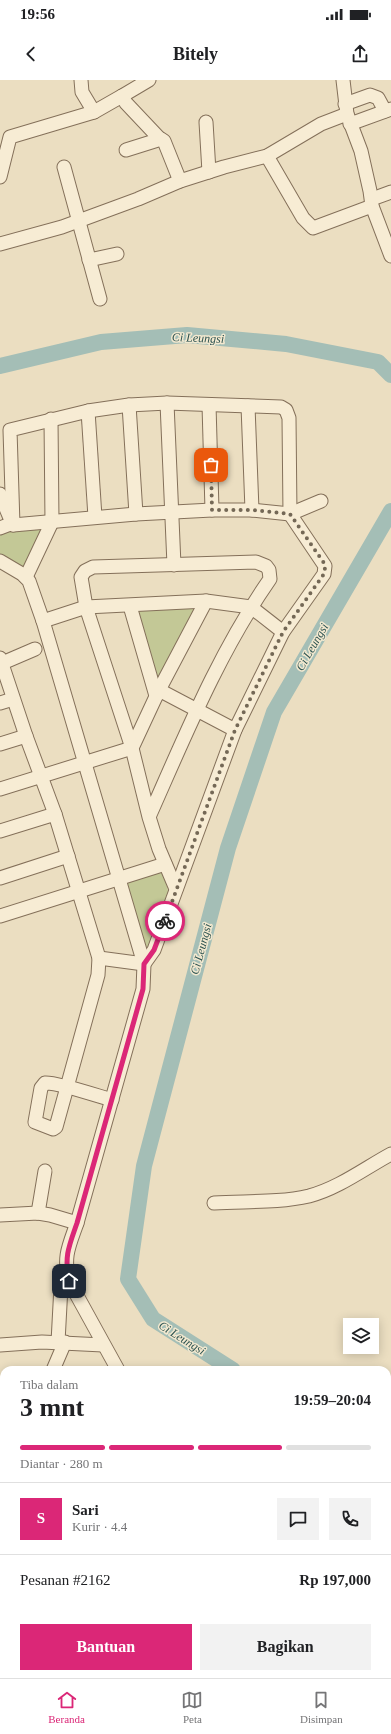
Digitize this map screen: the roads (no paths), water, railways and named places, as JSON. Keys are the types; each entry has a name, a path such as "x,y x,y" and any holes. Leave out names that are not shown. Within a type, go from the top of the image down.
{"street":[{"path":"81,80 82,92 94,112"},
{"path":"0,177 5,138 94,112 149,80"},
{"path":"343,80 347,114 361,151 372,202 391,256"},
{"path":"0,244 78,221 138,200 180,181 267,156 320,124 347,114 377,93 378,98 388,110"},
{"path":"122,96 126,103 160,139 164,141 180,181"},
{"path":"347,114 388,110"},
{"path":"206,122 209,172"},
{"path":"126,150 160,139"},
{"path":"267,156 303,218 313,228 391,192"},
{"path":"64,167 100,299"},
{"path":"89,260 116,254"},
{"path":"167,402 173,513 174,565"},
{"path":"13,524 5,431 88,411 129,405 167,402 281,407 284,408 288,415 290,514 324,563 324,574 283,632 235,730 154,950 144,964"},
{"path":"129,405 136,514"},
{"path":"209,405 212,510"},
{"path":"248,406 252,510"},
{"path":"88,411 94,517"},
{"path":"26,577 52,522 51,419"},
{"path":"0,494 13,524"},
{"path":"0,528 13,524 52,522 94,517 212,510 252,510 290,514 321,501"},
{"path":"0,561 26,577 29,581 43,621 144,964 143,989 77,1223 66,1254 66,1267 69,1281 116,1366"},
{"path":"149,817 197,710 251,607 270,580 270,573 266,566 256,562 93,567 82,574 80,580 86,607 132,748 149,817 165,864 176,889"},
{"path":"43,621 86,607 206,601 251,607 283,632"},
{"path":"0,789 132,748 157,693 206,601"},
{"path":"130,606 157,693 197,710 235,730"},
{"path":"35,649 0,662 55,814 99,958 98,975 67,1088 112,1100"},
{"path":"0,703 13,699"},
{"path":"0,744 26,736"},
{"path":"0,831 55,814"},
{"path":"0,878 68,856"},
{"path":"0,916 165,864"},
{"path":"99,958 144,964"},
{"path":"214,1203 279,1200 310,1196 334,1187 391,1154"},
{"path":"38,1213 45,1171"},
{"path":"0,1215 38,1213 77,1223"},
{"path":"58,1366 62,1342 61,1286 66,1267"},
{"path":"0,1345 62,1342 103,1345"}],"waterway":[{"name":"Ci Leungsi","path":"0,366 101,342 187,335 286,344 378,362 391,375"},
{"name":"Ci Leungsi","path":"227,1366 153,1319 128,1279 144,1166 228,848 274,712 391,511"}]}
